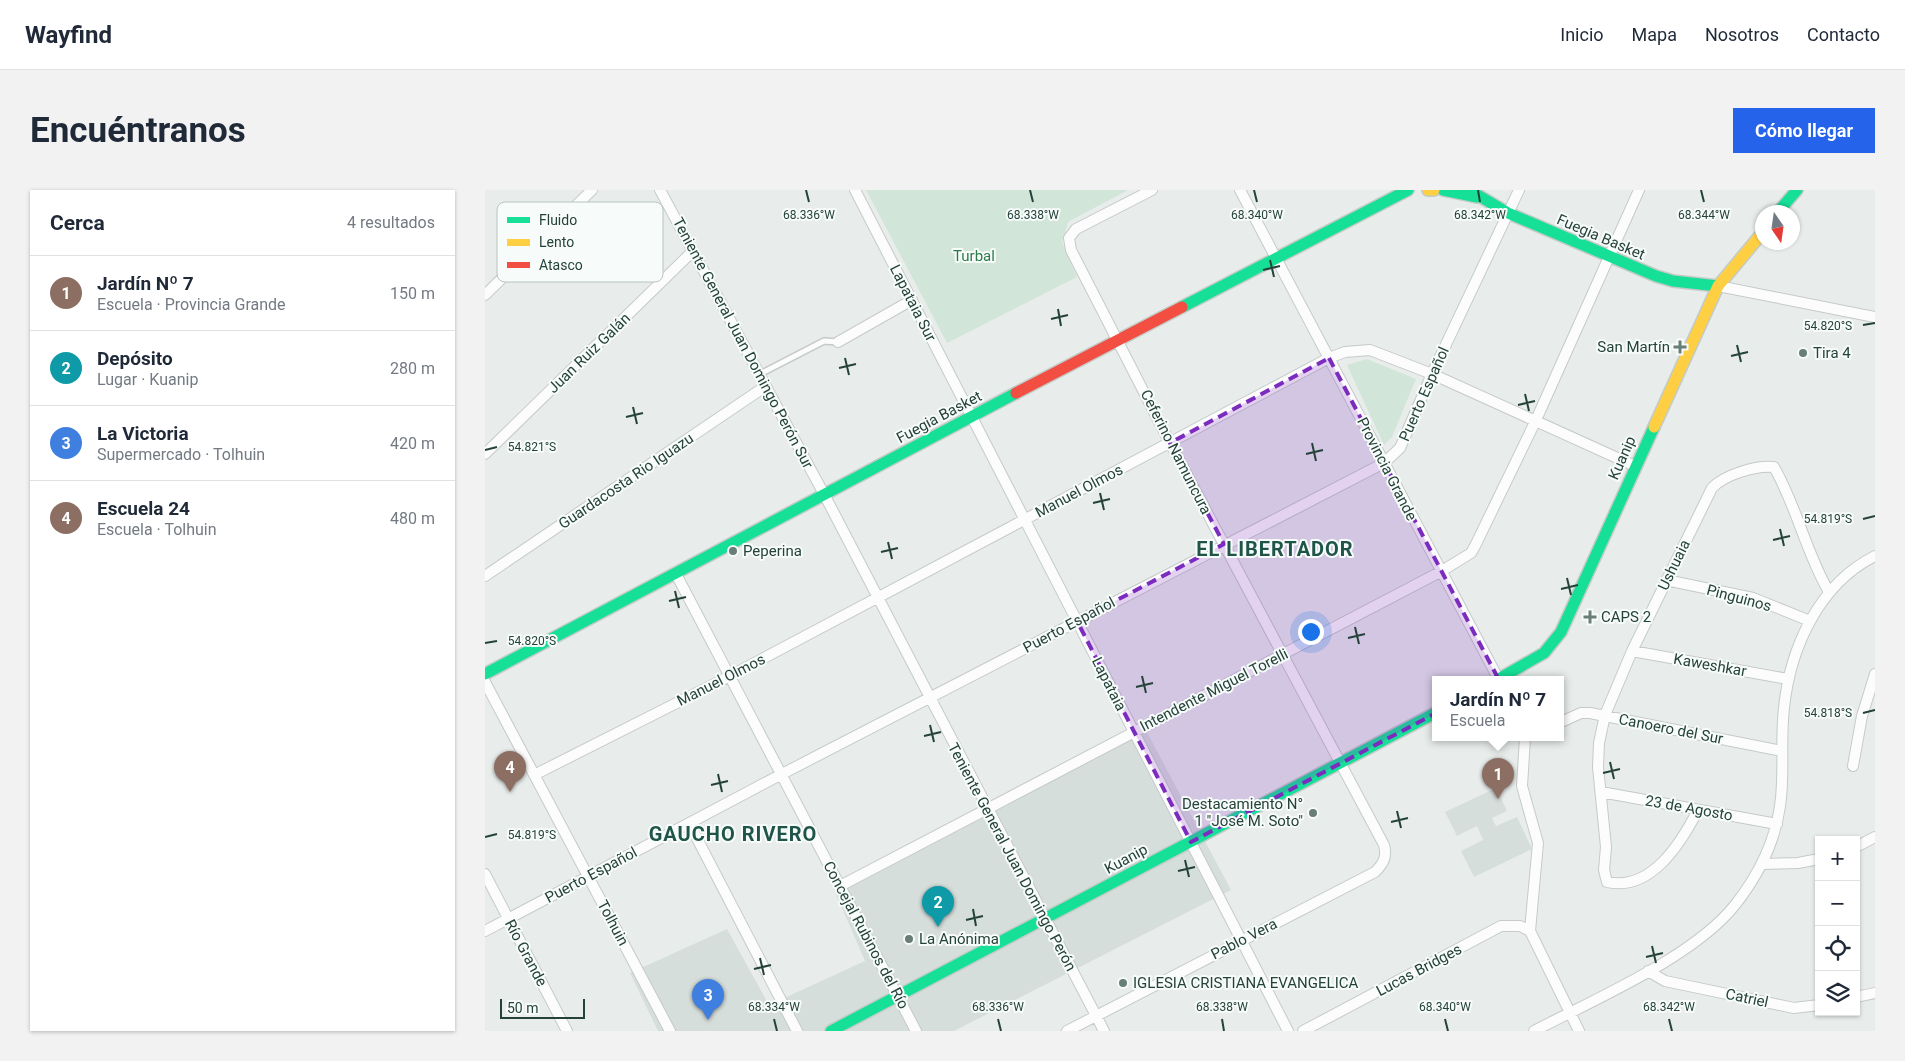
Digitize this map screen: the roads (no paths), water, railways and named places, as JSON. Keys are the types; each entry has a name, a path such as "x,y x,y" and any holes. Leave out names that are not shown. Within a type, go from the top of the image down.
{"main road":[{"name":"Fuegia Basket","path":"485,674 825,496 971,416 1408,190"},
{"path":"1428,190 1434,190"},
{"name":"Fuegia Basket","path":"1443,190 1474,193 1508,213 1656,276 1673,281 1719,286"},
{"path":"1785,205 1797,190"},
{"name":"Kuanip","path":"1505,676 1544,653 1556,640 1719,286 1755,242"},
{"name":"Kuanip","path":"831,1031 1432,715"}],"street":[{"path":"580,202 592,190"},
{"name":"Teniente General Juan Domingo Perón Sur","path":"660,190 825,496"},
{"name":"Lapataia Sur","path":"855,190 971,416"},
{"name":"Ceferino Namuncura","path":"1152,190 1076,229 1069,238 1071,250 1170,443 1384,845 1386,854"},
{"name":"Provincia Grande","path":"1240,190 1496,676"},
{"name":"Puerto Español","path":"485,931 1224,544 1384,464 1400,448 1432,374 1519,190"},
{"name":"Intendente Miguel Torelli","path":"840,886 1284,655 1440,572 1471,553 1536,420 1639,190"},
{"name":"Juan Ruiz Galán","path":"663,280 693,251"},
{"path":"485,295 498,282"},
{"name":"Juan Ruiz Galán","path":"485,454 661,282"},
{"path":"1719,286 1875,317"},
{"path":"837,342 911,300"},
{"name":"Manuel Olmos","path":"534,774 730,676 1329,358 1345,352 1370,350 1432,374 1635,466"},
{"name":"Guardacosta Rio Iguazu","path":"485,576 766,386"},
{"name":"Lapataia","path":"971,416 1288,1031"},
{"name":"Ushuaia","path":"1698,810 1681,842 1663,862 1632,882 1618,885 1607,882 1604,870 1606,847 1598,767 1599,743 1605,715 1632,651 1712,488 1718,482 1766,466 1774,467 1806,538 1819,577 1829,592"},
{"name":"Teniente General Juan Domingo Perón","path":"825,496 1104,1031"},
{"path":"1534,1031 1648,971 1690,944 1719,922 1735,904 1761,864 1777,824 1781,791 1784,709 1793,660 1810,622 1829,592 1838,581 1875,556"},
{"name":"Concejal Rubinos del Río","path":"676,574 916,1031"},
{"name":"Pinguinos","path":"1666,580 1753,598 1810,622"},
{"name":"Kaweshkar","path":"1632,651 1788,679"},
{"path":"1853,766 1862,716 1875,674"},
{"name":"Tolhuin","path":"485,682 670,1031"},
{"name":"Canoero del Sur","path":"1564,721 1581,713 1605,715 1783,751"},
{"path":"1525,741 1523,786 1539,843 1530,931 1579,1031"},
{"name":"23 de Agosto","path":"1601,792 1777,824"},
{"path":"689,823 797,1031"},
{"path":"1860,845 1875,837"},
{"name":"Pablo Vera","path":"1067,1031 1375,872 1383,864 1386,854"},
{"path":"1761,864 1798,863 1815,860"},
{"name":"Río Grande","path":"485,874 567,1031"},
{"name":"Lucas Bridges","path":"1303,1031 1501,926 1520,926 1530,931"},
{"name":"Catriel","path":"1648,971 1665,981 1794,1008 1815,1005"},
{"path":"1860,996 1875,994"}],"lane":[{"path":"760,374 824,341 837,342"}],"place":[{"name":"San Martín","path":"1680,347"},
{"name":"Tira 4","path":"1803,353"},
{"name":"Peperina","path":"733,551"},
{"name":"CAPS 2","path":"1590,617"},
{"name":"Escuela 24","path":"510,792"},
{"name":"Jardín Nº 7","path":"1498,799"},
{"name":"Destacamiento N° 1 \"José M. Soto\"","path":"1313,813"},
{"name":"Depósito","path":"938,927"},
{"name":"La Anónima","path":"909,939"},
{"name":"IGLESIA CRISTIANA EVANGELICA","path":"1123,983"},
{"name":"La Victoria","path":"708,1020"}],"district":[{"name":"EL LIBERTADOR","path":"1275,549"},
{"name":"GAUCHO RIVERO","path":"733,834"}],"park label":[{"name":"Turbal","path":"974,256"}]}
